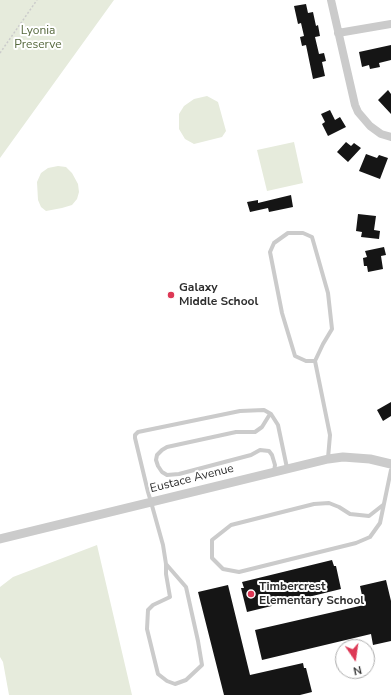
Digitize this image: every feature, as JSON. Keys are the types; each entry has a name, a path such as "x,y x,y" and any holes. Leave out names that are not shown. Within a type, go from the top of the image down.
{"street":[{"path":"331,0 355,105 358,112 374,130 391,137"},
{"path":"338,33 391,24"},
{"name":"Eustace Avenue","path":"0,539 328,458 343,457 370,459 391,464"}],"lane":[{"path":"315,361 306,361 294,356 282,314 270,252 274,243 288,233 303,233 312,237 328,293 332,329 315,361 330,435 328,458"},
{"path":"166,564 186,587 202,665 186,680 175,684 166,681 158,674 147,629 148,610 153,605 170,597 166,574 166,564 135,438 135,435 138,432 240,411 264,410 270,414 278,425 287,468"},
{"path":"270,414 262,428 255,432 236,432 166,447 157,455 156,460 162,472 167,475 179,474 251,455 260,450 268,451 272,455 274,472"},
{"path":"383,505 369,516 350,514 329,503 314,504 231,525 212,540 212,558 223,569 239,572 356,543 370,537 380,523 391,470"}],"path":[{"path":"0,53 37,0"}],"green space":[{"name":"Lyonia Preserve","path":"0,0 114,0 0,158"},
{"path":"207,96 218,102 226,131 222,137 194,144 185,139 179,129 179,114 184,106 194,99"},
{"path":"294,142 303,183 267,191 257,150"},
{"path":"58,166 66,167 72,173 78,184 79,192 77,199 72,205 46,211 41,207 38,200 37,182 41,173 48,168"},
{"path":"97,545 132,695 9,695 3,662 0,657 0,587 13,577"}],"building":[{"path":"306,4 308,13 313,12 316,26 318,25 320,36 315,37 319,54 324,53 326,61 322,62 325,76 313,79 306,45 302,46 300,37 304,36 301,23 298,24 294,6"},
{"path":"391,45 391,60 379,63 380,67 370,69 369,65 362,67 359,52"},
{"path":"388,90 391,94 391,114 378,100"},
{"path":"330,110 335,120 340,117 346,127 328,136 322,124 325,122 321,114"},
{"path":"346,142 351,146 354,143 361,148 348,162 337,152"},
{"path":"366,154 377,158 379,155 388,158 380,179 359,171"},
{"path":"291,195 293,207 269,212 268,208 250,212 247,202 258,200 258,203"},
{"path":"358,214 376,216 374,230 380,231 379,239 361,237 362,232 356,231"},
{"path":"384,247 386,255 381,256 383,269 368,272 367,266 364,266 363,258 367,257 365,251"},
{"path":"391,402 391,416 383,421 377,410"},
{"path":"332,560 334,566 336,566 341,589 247,612 241,588 244,588 242,582"},
{"path":"386,580 391,601 391,641 375,645 375,639 372,639 371,634 350,639 335,639 335,643 262,660 255,630 364,605 360,586"},
{"path":"228,585 250,675 303,663 304,668 306,668 312,692 300,695 224,695 198,592"}],"place":[{"name":"Galaxy Middle School","path":"171,295"},
{"name":"Timbercrest Elementary School","path":"251,594"}]}
